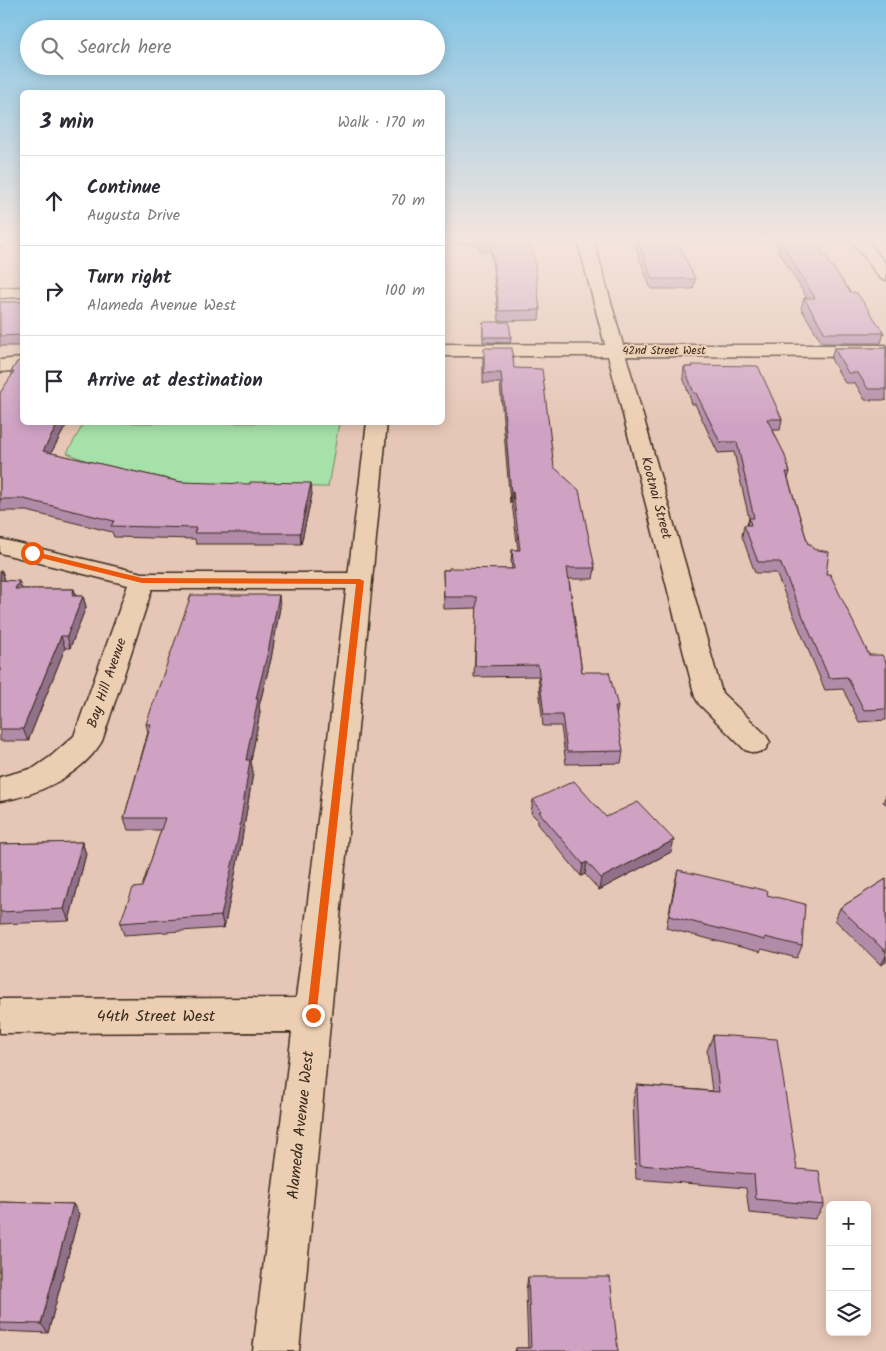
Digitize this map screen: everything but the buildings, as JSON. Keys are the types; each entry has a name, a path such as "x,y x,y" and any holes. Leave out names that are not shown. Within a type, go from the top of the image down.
{"street":[{"name":"Kootnai Street","path":"603,301 709,697 755,742"},
{"name":"42nd Street West","path":"445,350 617,352 886,351"},
{"path":"0,366 20,364"},
{"name":"Alameda Avenue West","path":"276,1351 377,425"},
{"path":"0,546 142,581 360,581"},
{"name":"Bay Hill Avenue","path":"12,786 45,776 61,765 87,741 142,581"},
{"name":"44th Street West","path":"0,1016 313,1015"}],"green space":[{"path":"83,425 339,425 328,487 199,486 95,464 67,453"}],"route":[{"path":"32,553 142,581 360,581 313,1015"}]}
